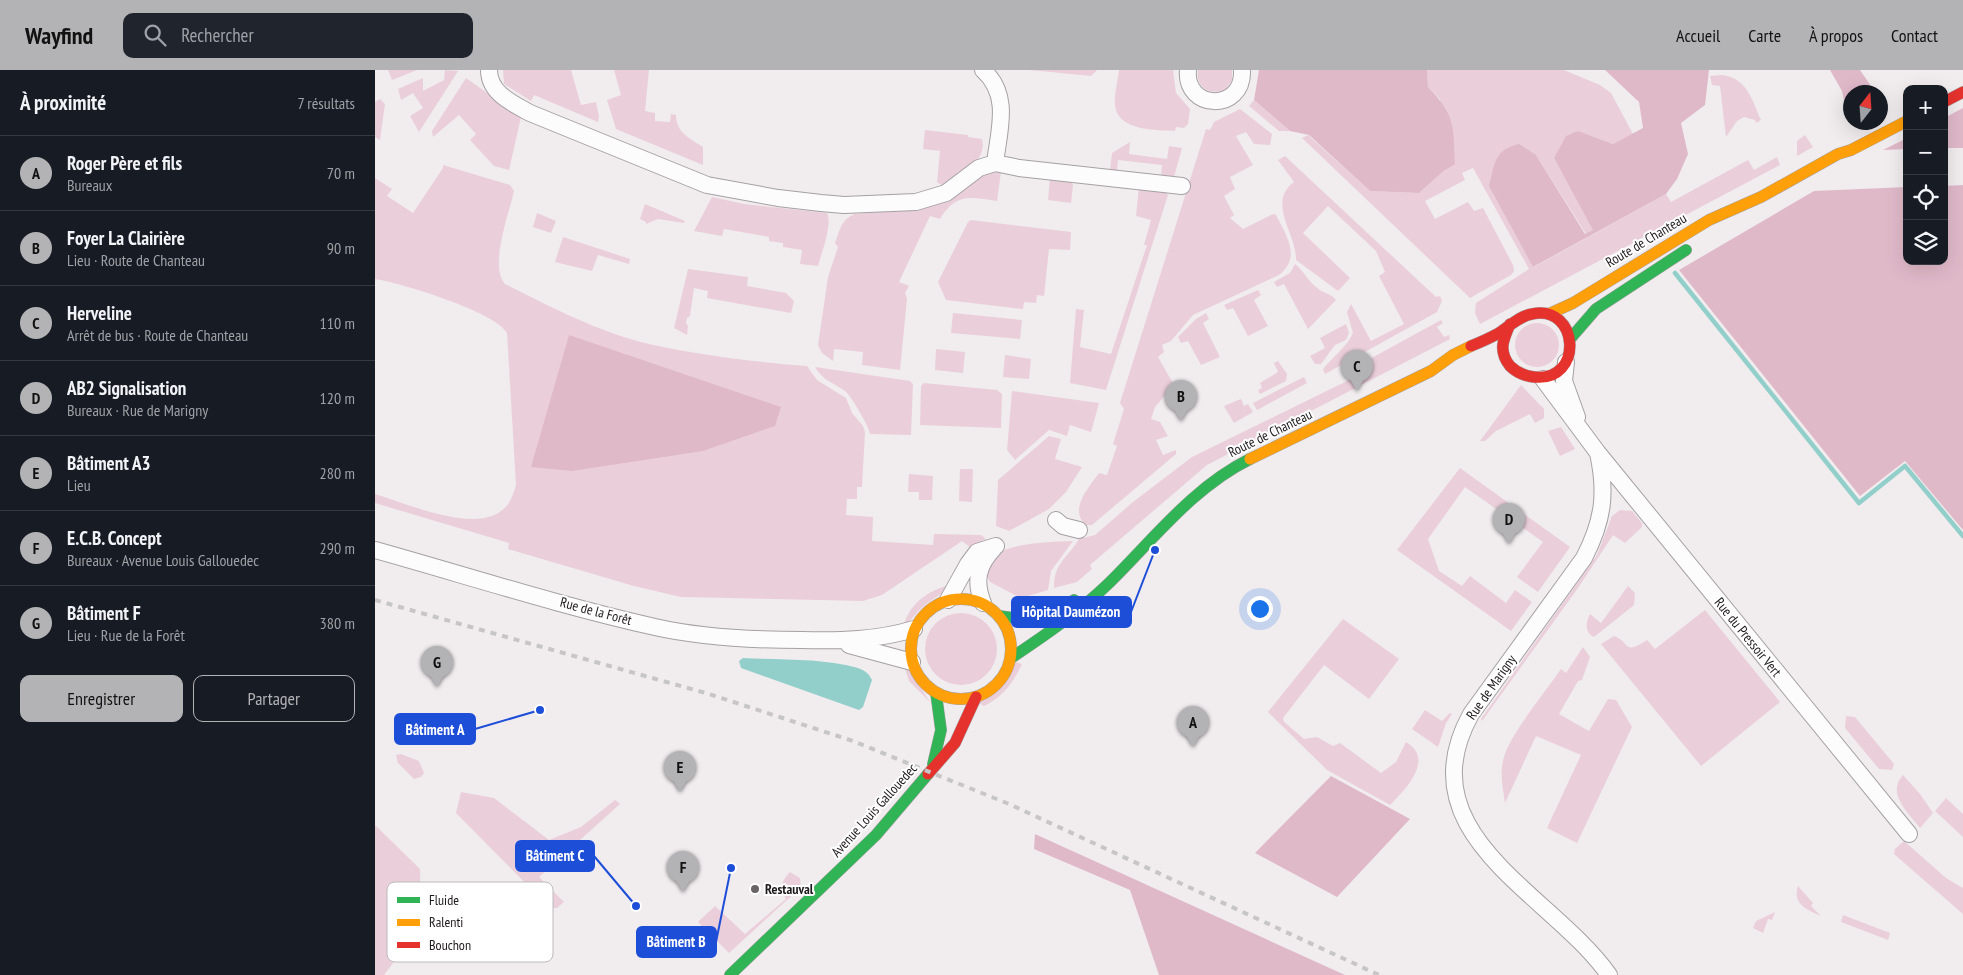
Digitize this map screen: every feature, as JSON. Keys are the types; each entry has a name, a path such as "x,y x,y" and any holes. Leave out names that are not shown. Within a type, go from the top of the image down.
{"main road":[{"path":"1948,100 1963,92"},
{"name":"Route de Chanteau","path":"1431,372 1456,353 1499,334 1517,318 1527,313 1549,314 1573,303 1709,220 1761,197 1838,154 1851,150 1903,123"},
{"name":"Route de Chanteau","path":"1570,339 1597,309 1761,197"},
{"path":"1497,362 1510,367 1527,378 1543,378 1557,373 1566,362 1571,349 1570,339 1559,320 1549,314"},
{"path":"1510,324 1504,336 1503,348 1510,367"},
{"name":"Route de Chanteau","path":"1011,658 1048,633 1107,586 1141,549 1212,482 1238,465 1431,372 1464,363"},
{"name":"Route de Chanteau","path":"999,616 1021,619 1039,616 1064,605 1141,549"},
{"path":"963,598 983,603 999,616 1010,635 1011,658 1002,680 990,690 976,697 955,699 936,693 917,674 912,662 910,645 914,629 922,616 934,606 948,600 963,598"},
{"name":"Avenue Louis Gallouedec","path":"931,768 941,730 936,693"},
{"name":"Avenue Louis Gallouedec","path":"730,975 876,835 931,768 955,743 976,697"}],"street":[{"path":"489,70 489,76 497,91 505,99 530,113 701,183 778,198 844,206 916,202 946,192 979,168 995,163 1019,168 1182,186"},
{"path":"1188,70 1189,84 1193,91 1206,100 1214,102 1230,97 1236,92 1240,85 1242,70"},
{"path":"987,73 995,82 1002,104 995,163"},
{"name":"Rue du Pressoir Vert","path":"1566,362 1565,381 1571,406 1587,439"},
{"name":"Rue du Pressoir Vert","path":"1543,378 1598,453 1909,834"},
{"name":"Rue de Marigny","path":"1598,453 1602,472 1603,513 1597,534 1584,558 1471,714 1461,733 1452,775 1454,793 1470,831 1493,859 1595,955 1609,975"},
{"path":"1056,520 1063,526 1079,530"},
{"path":"948,600 977,552 996,546 985,558 979,570 979,593 983,603"},
{"name":"Rue de la Forêt","path":"375,550 657,627 754,640 869,638 914,629"},
{"name":"Rue de la Forêt","path":"822,640 859,647 912,662"}],"shaded area":[{"path":"388,70 417,70 392,80"},
{"path":"445,70 458,71 419,132 410,116 423,108 413,93 401,100 398,89 423,78 423,91 444,80"},
{"path":"503,70 571,70 581,105 596,102 598,122 534,95 531,101 504,84"},
{"path":"614,70 649,70 645,111 655,113 655,121 670,122 671,114 676,115 678,126 681,130 703,147 703,165 616,129 607,100 621,95"},
{"path":"1030,70 1097,70 1091,76"},
{"path":"1119,70 1173,70 1176,93 1190,109 1188,124 1184,128 1176,127 1175,131 1158,130 1139,127 1123,120 1117,114 1115,105"},
{"path":"1198,70 1232,70 1232,80 1226,89 1214,92 1209,91 1201,86"},
{"path":"1259,70 1427,70 1428,87 1444,106 1451,122 1455,164 1445,170 1419,193 1370,191 1309,135 1290,131 1254,100"},
{"path":"1427,70 1564,70 1600,85 1611,93 1633,134 1613,144 1577,131 1554,158 1594,230 1586,234 1536,155 1534,267 1666,194 1671,202 1748,160 1754,170 1777,157 1780,165 1480,324 1475,313 1476,303 1529,269 1473,168 1462,173 1465,180 1425,201 1435,219 1468,202 1474,211 1483,208 1513,265 1514,271 1511,275 1470,298 1302,138 1308,135 1370,191 1419,193 1445,170 1440,99 1428,87"},
{"path":"1605,70 1709,70 1705,105 1681,123 1688,154 1677,179 1666,194 1533,267 1489,186 1495,164 1500,154 1519,144 1536,155 1585,234 1593,230 1554,158 1566,136 1578,131 1613,144 1643,128 1639,102"},
{"path":"1830,70 1860,70 1870,85 1843,85 1843,96"},
{"path":"1722,75 1737,80 1743,85 1761,120 1756,123 1755,120 1744,117 1737,121 1726,137 1720,86 1712,85 1710,76"},
{"path":"466,78 521,117 509,170 494,166 470,140 476,134 459,115 433,137 432,131"},
{"path":"380,99 385,104 380,140 375,137 375,102"},
{"path":"1254,100 1290,131 1279,131 1249,106"},
{"path":"1963,108 1963,148 1948,148 1948,116"},
{"path":"1240,109 1272,134 1270,145 1254,144 1246,132 1236,136 1253,165 1230,177 1235,189 1224,196 1234,215 1230,218 1243,229 1273,214 1276,215 1290,246 1290,261 1279,275 1193,315 1171,341 1162,345 1164,352 1158,357 1174,385 1155,407 1151,419 1160,422 1168,436 1156,440 1163,455 1176,450 1176,454 1092,525 1086,525 1079,513 1082,499 1099,473 1107,475 1117,446 1113,444 1124,409 1120,403 1206,129 1210,130 1214,122"},
{"path":"925,130 968,135 968,137 982,139 981,155 964,172 943,186 937,182 940,151 923,149"},
{"path":"1805,135 1813,147 1797,156 1797,141"},
{"path":"1903,140 1903,149 1883,150"},
{"path":"1130,142 1129,154 1167,159 1169,146 1182,148 1174,177 1161,176 1162,165 1118,160 1117,171 1110,171 1112,153"},
{"path":"1285,156 1436,297 1440,296 1442,301 1437,312 1325,374 1323,369 1344,347 1353,333 1347,312 1351,304 1371,341 1404,324 1379,276 1385,272 1376,251 1328,206 1303,233 1350,278 1338,291 1296,260 1295,250 1283,209 1283,199 1286,190 1294,182 1278,160"},
{"path":"443,165 510,185 514,191 499,253 501,276 505,284 575,318 630,339 707,355 807,366 817,380 846,398 852,413 863,426 865,432 862,487 857,487 857,499 847,499 846,515 873,517 872,541 933,545 934,534 981,535 986,539 970,547 962,541 882,595 863,601 681,597 634,586 508,549 509,543 375,503 375,494 457,518 489,517 507,506 516,485 507,333 485,316 467,308 425,292 375,279 375,178 392,189 387,196 413,213 443,168"},
{"path":"990,170 1001,172 997,201 979,198 964,199 952,205 940,219 930,216 899,282 909,286 905,293 907,299 900,370 862,365 863,352 834,349 833,361 822,353 818,345 828,277 838,247 835,243 847,219 855,214 926,208 955,195"},
{"path":"1050,178 1071,182 1073,185 1071,203 1048,200"},
{"path":"1963,185 1963,530 1905,461 1860,496 1679,270 1814,191 1903,187 1903,265 1948,265 1948,186"},
{"path":"1139,186 1163,191 1168,195 1106,390 1070,383 1076,309 1084,310 1080,347 1111,354 1147,245 1144,245 1151,220 1136,216"},
{"path":"712,197 744,204 827,213 828,231 818,266 800,264 802,250 783,247 783,243 769,241 769,237 724,229 722,236 694,231"},
{"path":"645,204 685,221 684,223 658,219 646,224 646,222 640,219"},
{"path":"537,213 556,221 551,233 533,227"},
{"path":"971,220 1071,232 1070,250 1049,249 1044,296 1037,295 1036,303 1024,302 1023,309 946,300 938,282 968,222"},
{"path":"563,237 630,259 629,264 598,255 592,271 555,262"},
{"path":"1295,264 1313,284 1336,300 1308,329 1284,284 1277,287 1274,282 1290,273"},
{"path":"688,269 748,277 747,286 786,293 794,301 791,313 707,298 708,291 694,288 690,316 687,318 686,323 688,326 687,335 674,328"},
{"path":"1258,290 1261,295 1254,300 1268,326 1248,336 1233,308 1227,310 1224,305"},
{"path":"953,313 1022,320 1020,339 951,333"},
{"path":"1206,313 1209,319 1203,323 1220,357 1201,365 1188,341 1181,343 1178,337 1196,319"},
{"path":"1441,320 1443,323 1437,327 1444,337 1449,335 1450,339 1207,465 1090,565 1092,569 1077,582 1054,588 1056,572 1059,566 1079,539 1095,535 1133,502 1192,457 1349,380 1346,372"},
{"path":"1533,323 1541,323 1553,329 1559,345 1553,361 1541,367 1533,367 1521,361 1515,349 1515,341 1521,329"},
{"path":"1346,324 1349,333 1346,340 1335,345 1321,364 1315,364 1310,356 1325,348 1320,338"},
{"path":"569,335 781,407 775,426 703,451 572,471 531,467"},
{"path":"936,349 965,352 963,373 935,370"},
{"path":"1005,355 1031,359 1029,379 1003,377"},
{"path":"1278,361 1287,374 1286,381 1260,394 1258,390 1262,388 1260,383 1278,372 1274,363"},
{"path":"815,367 910,381 913,384 911,435 870,434 848,393 825,378"},
{"path":"1304,377 1307,383 1257,410 1253,403"},
{"path":"924,383 997,390 1002,394 1001,428 920,425 921,386"},
{"path":"1521,385 1544,409 1544,418 1535,423 1530,414 1496,431 1485,441 1480,441"},
{"path":"1012,391 1099,403 1091,432 1070,425 1067,436 1049,430 1015,460 1007,450"},
{"path":"1241,399 1244,406 1248,404 1253,412 1234,423 1224,406"},
{"path":"1561,427 1575,449 1560,456 1548,431"},
{"path":"1049,436 1061,439 1055,459 1082,467 1066,492 1049,509 1009,531 996,526 998,480"},
{"path":"1460,468 1570,547 1538,592 1517,577 1543,542 1465,487 1428,539 1439,571 1462,586 1470,576 1506,603 1515,590 1532,602 1511,631 1397,550"},
{"path":"960,469 973,469 972,502 959,501"},
{"path":"909,474 933,476 932,500 919,500 919,492 908,492"},
{"path":"1620,510 1632,511 1642,523 1642,527 1625,543 1613,535 1578,588 1482,721 1481,719 1597,555 1612,516"},
{"path":"1073,541 1051,571 1048,590 1021,598 990,582 986,575 994,557 1009,548 1031,544"},
{"path":"949,585 904,625 915,604 927,594"},
{"path":"1628,586 1635,593 1634,605 1594,637 1591,635 1587,627 1590,614 1601,623"},
{"path":"1705,610 1780,702 1701,766 1601,644 1614,636 1630,647 1639,645 1647,640 1655,649"},
{"path":"961,613 981,619 991,629 997,649 991,669 981,679 961,685 941,679 931,669 925,649 931,629 941,619"},
{"path":"1343,619 1399,659 1369,699 1324,665 1283,718 1284,722 1304,739 1317,737 1333,746 1340,743 1381,773 1396,762 1406,742 1414,749 1418,757 1418,765 1410,783 1390,805 1327,770 1268,712"},
{"path":"1583,647 1590,657 1582,680 1578,681 1559,714 1589,731 1608,699 1616,700 1632,727 1577,843 1547,828 1581,755 1536,736 1505,803 1502,768 1508,747 1521,724 1561,669 1566,673"},
{"path":"1016,662 1022,664 1007,689 984,706 978,703 1003,685"},
{"path":"904,666 910,671 930,702 909,681"},
{"path":"1425,710 1442,721 1450,713 1452,714 1446,723 1438,747 1412,729"},
{"path":"1846,716 1855,717 1894,764 1892,770 1879,769 1845,728"},
{"path":"401,754 419,761 424,773 421,777 414,779 398,763 396,755"},
{"path":"1903,775 1920,794 1933,813 1920,828 1905,809 1898,796 1898,782"},
{"path":"1331,776 1410,819 1337,897 1255,853"},
{"path":"461,792 494,798 549,840 581,827 615,800 620,804 539,877 544,882 524,882 456,813"},
{"path":"1946,798 1963,814 1963,837 1935,811"},
{"path":"375,825 420,869 420,882 387,882 387,962 394,962 384,975 375,975"},
{"path":"1035,834 1345,975 1159,975 1130,890 1034,849"},
{"path":"1904,841 1946,878 1963,888 1963,914 1894,854 1895,849"},
{"path":"790,872 800,878 801,887 729,953 698,922 715,906 745,934 786,899 782,885"},
{"path":"1798,886 1813,903 1811,906 1821,916 1802,906 1797,897"},
{"path":"553,891 564,902 557,908 553,908"},
{"path":"1775,912 1772,920 1768,919 1763,933 1753,928 1756,921"},
{"path":"1843,915 1890,933 1888,940 1841,922"}],"water":[{"path":"743,658 831,662 863,670 872,680 863,707 859,710 741,668 739,661"}],"waterway":[{"path":"1675,273 1859,503 1905,466 1963,536"}],"railway":[{"path":"375,600 709,694 853,741 1009,804 1379,975"}],"traffic: fast":[{"path":"1570,339 1596,309 1686,250"},
{"path":"1011,658 1073,614 1108,584 1174,516 1210,484 1250,459"},
{"path":"999,616 1019,618 1038,616 1056,610 1074,600"},
{"path":"933,764 941,730 936,693"},
{"path":"730,975 876,835 928,774"}],"traffic: slow":[{"path":"1549,314 1573,303 1709,220 1761,197 1838,154 1851,150 1903,123"},
{"path":"1250,459 1431,371 1453,355 1471,346"},
{"path":"951,599 971,599 980,602 997,613 1008,630 1011,639 1011,649 1011,659 1008,668 997,685 980,696 971,699 951,699 933,691 919,677 911,659 911,639 919,621 933,607 951,599"}],"traffic: jam":[{"path":"1948,100 1963,92"},
{"path":"1471,346 1499,333 1503,330 1507,327 1511,324 1523,317 1532,314 1548,314 1560,320 1567,331 1570,344 1568,357 1562,368 1550,376 1534,377 1527,376 1512,368 1506,361 1503,350 1505,335 1507,330 1510,324"},
{"path":"928,774 955,743 976,697"}],"place":[{"name":"Herveline","path":"1357,391"},
{"name":"Foyer La Clairière","path":"1181,421"},
{"name":"AB2 Signalisation","path":"1509,544"},
{"name":"Hôpital Daumézon","path":"1155,550"},
{"name":"Bâtiment F","path":"437,687"},
{"name":"Bâtiment A","path":"540,710"},
{"name":"Roger Père et fils","path":"1193,747"},
{"name":"Bâtiment A3","path":"680,792"},
{"name":"Bâtiment B","path":"731,868"},
{"name":"Restauval","path":"755,889"},
{"name":"E.C.B. Concept","path":"683,892"},
{"name":"Bâtiment C","path":"636,906"}]}
